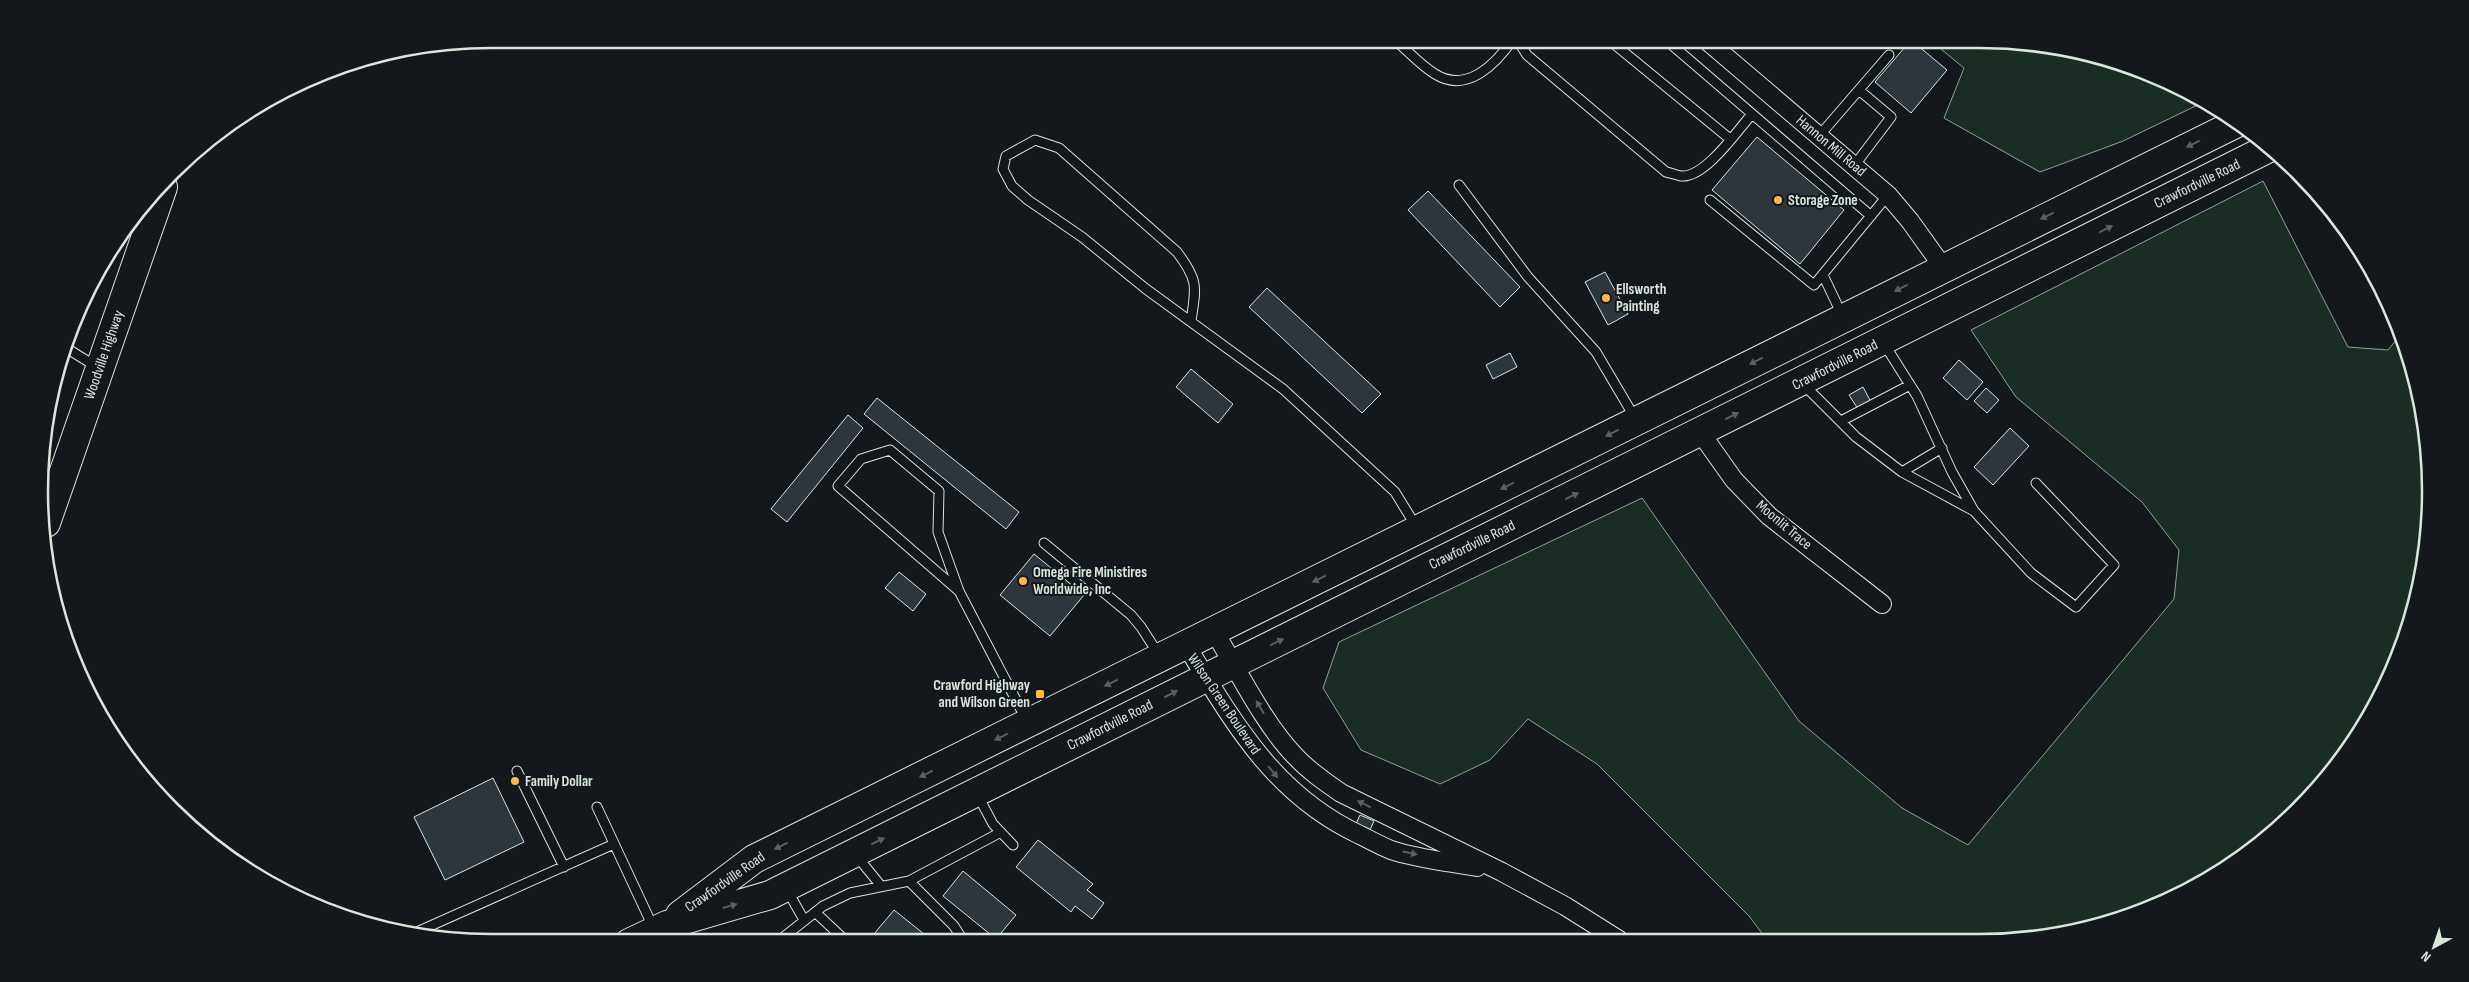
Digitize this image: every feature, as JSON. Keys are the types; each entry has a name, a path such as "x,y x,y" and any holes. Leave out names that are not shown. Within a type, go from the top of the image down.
{"main road":[{"name":"Crawfordville Road","path":"666,933 754,859 1186,646 1943,267 2230,126"},
{"name":"Crawfordville Road","path":"666,933 770,895 2262,151"},
{"name":"Woodville Highway","path":"48,508 50,493 99,369 159,197"},
{"path":"1894,335 1926,301 1943,267 1978,280 2001,281"},
{"path":"1526,518 1556,472 1582,448"},
{"path":"1402,580 1438,547 1454,525 1461,509"}],"street":[{"name":"Hannon Mill Road","path":"1716,48 1888,195 1910,221 1943,267"},
{"name":"Moonlit Trace","path":"1700,432 1734,480 1769,516 1882,604"},
{"name":"Wilson Green Boulevard","path":"1214,631 1276,732 1295,756 1318,777 1341,793 1502,872 1565,906 1607,934"},
{"name":"Wilson Green Boulevard","path":"1186,646 1239,730 1279,780 1300,798 1341,826 1391,850 1502,872"},
{"path":"1326,816 1341,793"}],"lane":[{"path":"1405,48 1435,74 1456,81 1474,79 1506,48"},
{"path":"1523,48 1527,55 1666,172 1682,176 1694,173 1706,166 1752,114"},
{"path":"1619,48 1730,139"},
{"path":"1675,48 1871,216"},
{"path":"1819,136 1889,55"},
{"path":"1854,166 1891,116 1859,90"},
{"path":"1191,321 1196,288 1191,270 1177,252 1059,148 1035,140 1006,156 1003,169 1017,191 1191,321 1283,389 1394,492 1418,530"},
{"path":"1459,185 1528,277 1596,352 1636,421"},
{"path":"1710,200 1814,285 1888,195"},
{"path":"1823,275 1843,317"},
{"path":"1894,335 1910,385 1974,511 2031,573 2076,607 2114,565 2036,483"},
{"path":"70,351 99,369"},
{"path":"1801,382 1856,437 1902,472 1974,511"},
{"path":"1841,421 1910,385"},
{"path":"1902,472 1942,448"},
{"path":"959,591 838,486 860,459 890,450 939,492 938,532 959,591 1028,723"},
{"path":"1044,543 1131,616 1142,627 1161,658"},
{"path":"517,771 564,867"},
{"path":"976,792 993,824 1013,845"},
{"path":"596,807 614,844 666,933"},
{"path":"786,934 814,912 850,893 909,881 1000,832"},
{"path":"423,929 614,844"},
{"path":"854,853 881,886"},
{"path":"909,881 954,926 959,934"},
{"path":"785,887 804,920"},
{"path":"814,912 838,934"}],"green space":[{"path":"1940,48 2007,48 2065,56 2121,71 2148,81 2197,105 2123,141 2040,172 1944,118 1964,68"},
{"path":"2263,181 2348,347 2388,350 2395,341 2413,404 2421,462 2422,491 2418,549 2413,578 2398,634 2376,687 2362,713 2330,761 2292,805 2248,843 2224,860 2200,875 2148,901 2093,919 2036,931 2007,934 1762,934 1749,916 1597,764 1528,719 1490,760 1440,784 1361,750 1323,688 1339,642 1642,498 1799,721 1902,808 1968,845 2174,599 2179,550 2142,502 2016,397 1971,330"}],"building":[{"path":"1904,48 1921,48 1947,70 1911,113 1875,82"},
{"name":"Storage Zone","path":"1757,137 1844,210 1800,264 1712,190"},
{"path":"1428,191 1520,287 1500,307 1408,210"},
{"name":"Ellsworth Painting","path":"1605,272 1628,314 1608,325 1585,282"},
{"path":"1267,288 1381,394 1362,413 1249,307"},
{"path":"1510,353 1517,367 1493,379 1486,365"},
{"path":"1959,360 1983,382 1967,400 1943,378"},
{"path":"1191,369 1233,404 1218,423 1176,387"},
{"path":"1863,387 1871,402 1858,409 1849,395"},
{"path":"1986,388 1999,400 1987,413 1974,401"},
{"path":"877,398 1019,512 1006,529 864,414"},
{"path":"848,415 863,428 787,522 771,509"},
{"path":"2010,428 2029,446 1993,485 1974,467"},
{"path":"1034,554 1084,595 1050,636 1000,595"},
{"path":"899,572 926,594 913,611 885,588"},
{"path":"493,778 524,842 445,880 414,817"},
{"path":"1360,815 1374,821 1370,830 1356,824"},
{"path":"1038,840 1093,884 1087,890 1104,903 1092,919 1075,906 1071,912 1016,867"},
{"path":"963,871 1016,915 1000,934 990,934 943,896"},
{"path":"894,910 924,934 874,934"}],"place":[{"name":"Storage Zone","path":"1778,200"},
{"name":"Ellsworth Painting","path":"1606,298"},
{"name":"Omega Fire Ministires Worldwide, Inc","path":"1023,581"},
{"name":"Crawford Highway and Wilson Green","path":"1040,694"},
{"name":"Family Dollar","path":"515,781"}]}
